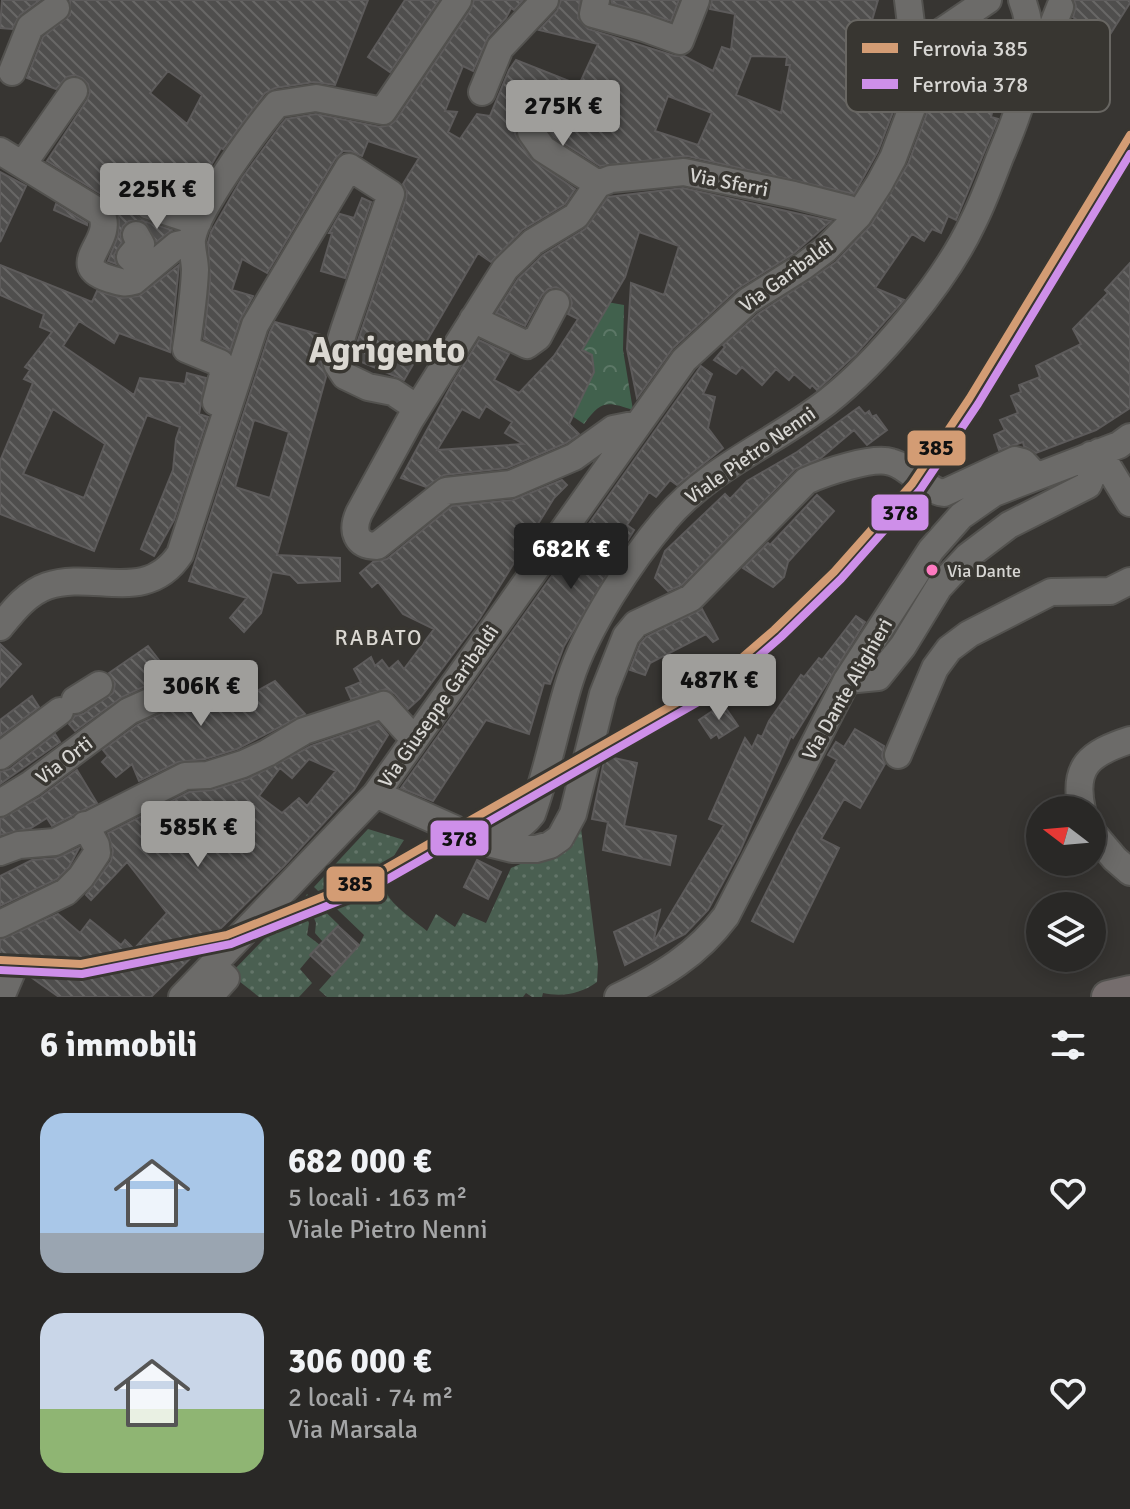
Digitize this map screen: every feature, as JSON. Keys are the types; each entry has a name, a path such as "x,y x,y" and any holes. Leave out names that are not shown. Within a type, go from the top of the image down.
{"main road":[{"path":"1108,997 1130,992"}],"street":[{"path":"0,151 101,213 105,230 90,263 94,273 127,284 177,245 277,104 316,98 383,111 458,0"},
{"path":"482,92 500,48 545,0"},
{"path":"596,0 593,14 680,41 696,0"},
{"name":"Via Garibaldi","path":"908,0 910,20"},
{"name":"Viale Pietro Nenni","path":"1022,0 1028,20"},
{"path":"957,20 982,2"},
{"path":"1055,20 1060,7"},
{"path":"12,72 30,27 56,8"},
{"path":"29,169 74,91"},
{"name":"Via Garibaldi","path":"638,424 684,360 722,322 826,249 858,216 886,171 911,112"},
{"name":"Viale Pietro Nenni","path":"484,842 506,835 526,822 532,814 570,679 582,648 622,580 665,519 692,491 827,402 857,376 899,330 932,288 971,226 1020,112"},
{"path":"531,132 543,149 598,184 576,216 533,242 505,269 417,408 356,521 355,535 373,547 381,544 446,491 511,484 574,457 613,429 638,424"},
{"path":"0,627 24,601 49,586 136,583 152,579 165,571 180,554 255,325 349,167 391,194 344,330 336,356 337,364 345,376 368,387 393,392 417,408"},
{"name":"Via Sferri","path":"598,184 611,179 684,172 794,195 849,209 858,216"},
{"path":"141,180 154,184 149,206 191,227"},
{"path":"191,227 195,257 194,296 186,349 220,363 223,374 215,406 224,423"},
{"path":"136,235 141,244 130,257 145,271"},
{"path":"473,319 527,345 538,337 556,303"},
{"name":"Via Giuseppe Garibaldi","path":"182,997 376,794 638,424"},
{"name":"Via Dante Alighieri","path":"618,997 688,958 726,916 847,680 931,550 961,516 994,493 1119,445 1130,437"},
{"path":"1095,453 1130,503"},
{"path":"847,680 878,677 903,646 939,587 968,556 1009,525 1088,485 1095,453"},
{"path":"376,794 484,842 512,849 536,849 550,845 560,838 573,814 603,694 626,636 636,624 691,598 806,481 821,474 877,461 892,462 935,492 944,493 1015,460 1023,462 1036,476"},
{"path":"961,516 983,545"},
{"path":"898,755 935,668 949,649 969,634 1051,592 1110,591 1130,581"},
{"path":"0,756 99,685"},
{"name":"Via Orti","path":"0,802 31,784 129,711 169,693"},
{"path":"0,852 19,845 55,842 185,776 208,775 243,764 304,731 383,705 414,739"},
{"path":"1079,796 1079,773 1087,761 1130,740"},
{"path":"0,924 66,892 81,877 97,853 85,825"},
{"path":"1106,848 1130,872"},
{"path":"209,997 226,978 213,966"},
{"path":"1,997 13,969"}],"green space":[{"path":"607,302 624,305 623,350 633,410 605,405 595,410 584,424 572,416 594,372 581,350"},
{"path":"580,820 598,965 597,982 591,986 571,994 543,993 542,997 532,997 526,993 523,997 327,997 319,990 359,945 364,935 314,887 368,829 404,840 387,871 386,892 400,909 427,931 436,914 455,927 463,913 486,923 511,868 558,848"},
{"path":"307,894 339,925 323,942 315,933 316,923 305,897"},
{"path":"300,902 309,923 307,935 320,945 300,969 312,983 299,997 259,997 230,974"}],"building":[{"path":"2,0 40,0 20,15 12,29 0,28"},
{"path":"70,0 368,0 335,85 314,82 275,88 265,93 221,148 190,202 168,195 169,179 159,169 138,164 130,169 126,184 135,195 134,211 144,221 129,221 123,226 120,234 122,242 114,255 116,264 108,261 118,236 116,208 109,199 47,161 87,100 90,92 88,84 75,75 67,77 56,89 27,78 43,37 70,15","holes":["168,71 202,95 187,124 150,93"]},
{"path":"405,0 439,0 390,72 368,57"},
{"path":"474,0 523,0 514,10 511,8 488,37 473,71 463,66 445,111 457,112 448,132 460,139 477,114 490,116 516,60 579,85 598,44 539,30 557,11 561,0 580,0 578,18 588,29 675,56 684,56 713,71 722,47 731,50 735,14 710,9 712,0 878,0 872,20 846,20 846,112 893,112 878,151 854,194 687,156 600,166 554,137 538,118 530,116 522,119 516,126 515,134 530,158 575,189 565,204 522,230 491,262 478,253 404,380 352,358 406,199 403,184 419,158 368,141 362,156 343,151 335,159 267,273 242,259 232,290 253,296 240,320 230,351 204,339 211,232 242,178 286,119 316,114 380,127 396,120","holes":["751,56 787,57 786,65 790,65 781,113 736,95","668,96 712,113 698,145 655,131"]},
{"path":"612,0 679,0 671,21 612,3"},
{"path":"1074,0 1130,0 1110,34 1110,20 1077,20 1073,17"},
{"path":"992,112 991,117 998,119 956,220 948,216 941,233 932,229 924,241 912,234 875,288 904,300 856,354 817,390 794,374 789,380 776,369 762,385 742,367 736,374 714,360 725,347 723,345 758,314 836,262 871,225 908,164 927,113"},
{"path":"0,172 26,186 0,242"},
{"path":"683,188 831,221 793,254 737,289 673,348 637,398 627,349 631,283 664,295 679,246 639,232 625,277 582,350 592,355 594,372 569,424 579,434 566,443 507,468 444,475 426,487 401,478 479,340 509,354 494,380 519,393 554,356 578,319 568,314 572,303 569,294 556,287 548,289 525,326 496,313 518,279 543,255 585,229 608,197","holes":["486,406 512,422 505,433 523,444 437,450 462,409 479,418"]},
{"path":"362,198 371,202 345,278 321,271 332,233 329,233 340,214 354,218"},
{"path":"56,204 87,223 87,225 54,210"},
{"path":"144,221 172,230 156,242"},
{"path":"1130,263 1130,408 1096,430 1036,453 1024,446 1023,442 999,450 994,435 1005,430 1000,420 1018,413 1011,396 1021,392 1019,385 1040,377 1036,366 1081,344 1073,329 1108,293 1105,290"},
{"path":"0,265 92,302 97,291 121,298 139,296 179,265 170,352 119,333 114,343 79,321 63,346 134,395 140,378 185,384 187,373 206,378 199,414 208,417 174,520 154,556 141,549 173,470 180,427 147,415 94,551 0,514 0,461 33,383 24,379 30,370 25,367 52,332 40,327 44,314 0,295","holes":["53,409 105,444 84,498 23,474"]},
{"path":"275,322 325,336 320,358 326,377 277,555 340,558 340,581 298,583 290,575 272,572 261,613 244,632 230,618 247,598 189,581","holes":["254,420 289,432 270,498 235,487"]},
{"path":"701,366 712,374 703,394 715,397 708,428 723,448 677,485 670,480 656,497 649,492 627,525 634,530 564,646 550,684 544,683 529,734 486,720 433,801 401,788"},
{"path":"859,407 865,414 869,411 872,417 876,415 887,430 867,445 854,430 821,458 795,469 682,585 668,591 655,578 665,551 725,494 730,499 747,481 797,452"},
{"path":"562,480 567,485 554,498 480,618 420,698 408,709 386,689 351,699 346,688 361,682 354,669 371,657 375,666 382,660 389,669 398,661 404,669 434,629 403,614 378,582 372,587 360,573 373,562 387,559 452,506 513,500"},
{"path":"817,495 834,511 788,562 784,577 773,587 743,568 768,543 770,545"},
{"path":"702,609 718,639 713,642 706,634 650,663 645,675 630,670 646,637"},
{"path":"856,616 865,622 793,738 791,736 740,851 708,910 685,934 625,965 614,932 660,910 653,943 724,825 709,819 745,738 752,748 801,675 804,677 819,658 822,660"},
{"path":"0,644 21,664 0,687"},
{"path":"148,646 173,678 162,678 122,697 75,731 69,724 75,716 83,714 113,693 115,684 109,673"},
{"path":"215,672 235,703 275,681 305,714 237,749 205,759 178,762 139,781 132,764 116,777 102,762 108,756 103,750 137,725 176,707 182,702 184,691"},
{"path":"32,696 39,707 0,736 0,720"},
{"path":"723,704 738,726 719,738 717,734 711,738 699,720"},
{"path":"378,723 388,735 354,790 284,866 151,997 59,997 28,975 29,966 20,955 0,956 0,940 58,914 80,933 90,920 121,945 125,940 134,949 167,913 127,862 91,900 86,895 111,861 113,851 108,833 189,792 212,790 248,779 311,746","holes":["309,759 336,771 307,806 299,798 282,813 259,796 280,768 292,778"]},
{"path":"855,729 884,746 882,756 885,764 860,808 844,799 821,839 839,848 793,942 752,921 837,760 828,755 836,742 844,747"},
{"path":"55,734 60,742 0,784 0,772 10,769"},
{"path":"605,756 637,763 624,826 676,836 670,865 603,850 608,822 592,819"},
{"path":"77,770 97,803 52,826 47,818 31,828 0,835 0,819 39,798"},
{"path":"79,848 69,867 57,879 0,906 0,876 32,860 57,858"},
{"path":"477,860 501,872 488,899 464,887"},
{"path":"338,926 359,945 332,975 310,955"}],"rail line":[{"name":"385","path":"0,960 81,964 227,935 367,879 715,681 834,572 912,484 969,399 1130,135"},
{"name":"378","path":"0,970 82,974 231,944 372,888 721,689 841,579 920,490 978,404 1130,154"}],"place":[{"name":"Via Dante","path":"932,570"}],"district":[{"name":"Agrigento","path":"387,349"},
{"name":"RABATO","path":"379,637"}]}
